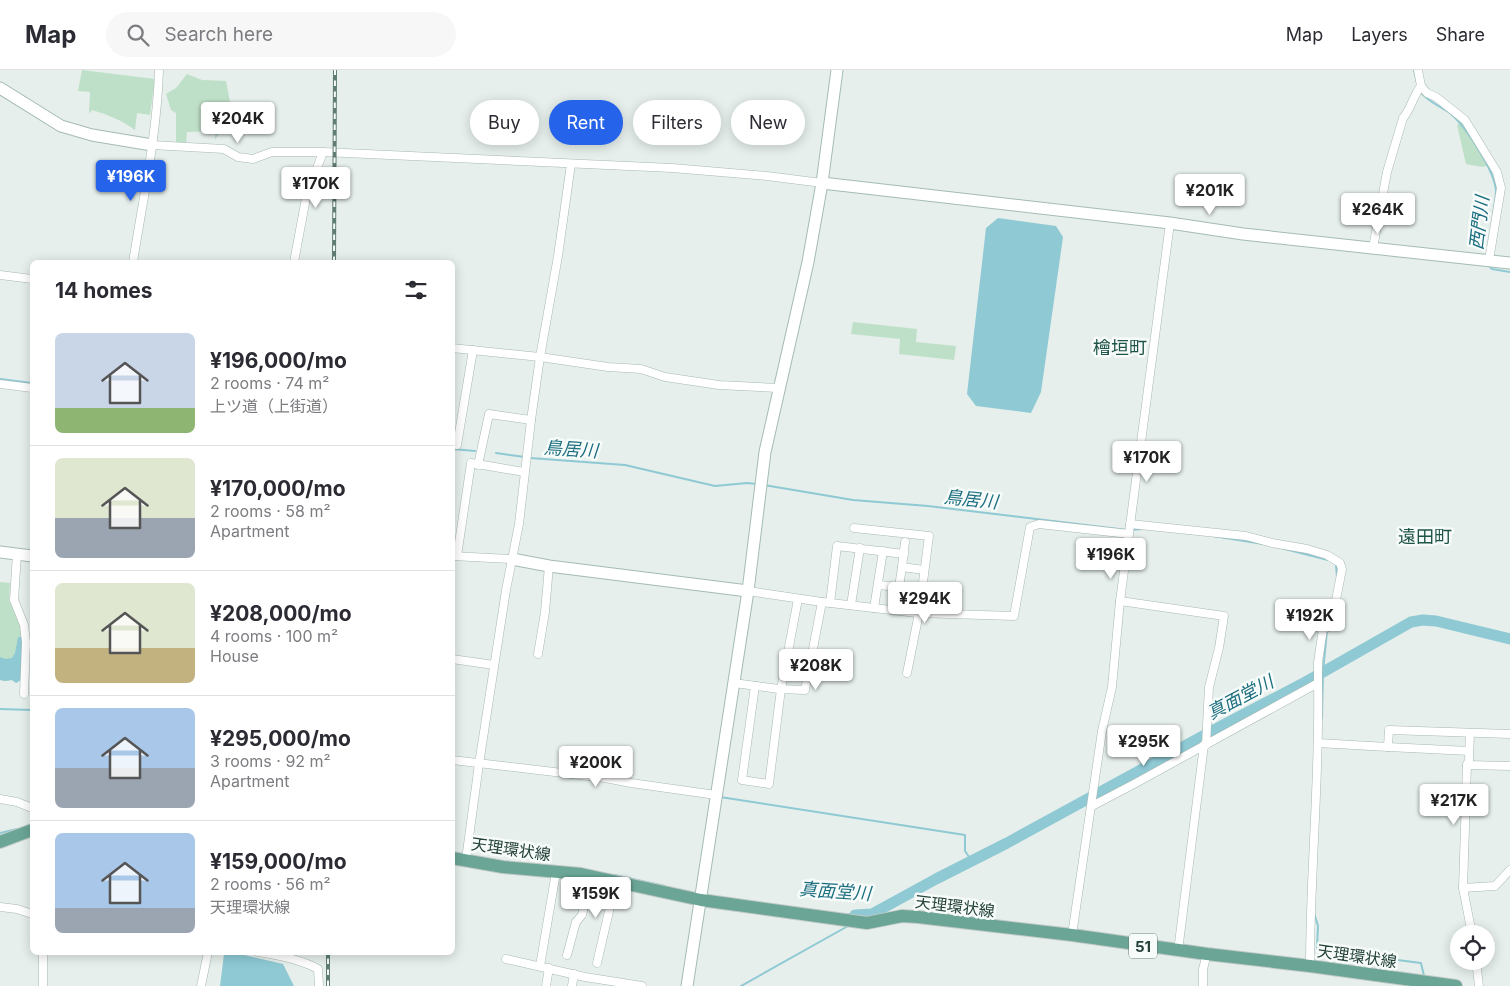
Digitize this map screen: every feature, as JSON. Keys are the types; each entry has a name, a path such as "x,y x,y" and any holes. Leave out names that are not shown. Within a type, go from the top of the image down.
{"main road":[{"path":"0,842 30,831"},
{"name":"天理環状線","path":"455,858 503,868 591,876 701,900 867,923 902,916 918,917 1072,935 1178,951 1310,966 1456,986"}],"street":[{"path":"132,260 152,145 159,94 159,70"},
{"path":"688,986 748,591 765,452 808,262 822,183 837,70"},
{"path":"1418,70 1420,86 1465,120 1498,172 1500,188 1489,260"},
{"path":"1373,248 1388,172 1403,118 1409,112 1414,96 1420,86"},
{"path":"0,88 61,126 92,135 152,145 224,149 238,157 253,159 272,152 323,152 691,170 767,176 1170,223 1243,234 1510,263"},
{"path":"294,260 306,198 323,152"},
{"path":"466,859 478,764 506,590 519,524 531,420 558,256 570,164"},
{"path":"1072,935 1102,731 1112,687 1120,601 1170,223"},
{"path":"0,275 30,279"},
{"path":"455,348 540,357 608,367 641,369 665,377 719,385 779,388"},
{"path":"455,445 457,445 473,350"},
{"path":"0,384 30,388"},
{"path":"478,465 490,414 531,420"},
{"path":"524,472 471,463 455,556 512,559 549,566 748,591 826,603 919,613 1014,616 1030,526 1039,524 1129,534"},
{"path":"1130,524 1246,536 1306,549 1327,555 1340,562 1342,569 1331,626 1323,629 1292,621"},
{"path":"854,528 929,536 919,613 907,673"},
{"path":"878,585 899,588 905,542"},
{"path":"734,683 805,690 838,546 904,554"},
{"path":"852,605 860,548"},
{"path":"874,608 883,551"},
{"path":"0,552 30,556"},
{"path":"17,554 14,600 24,626 26,642 27,656 24,694"},
{"path":"538,654 545,612 549,566"},
{"path":"902,566 924,570"},
{"path":"755,686 742,780 770,784 781,689 798,599"},
{"path":"1120,601 1224,616 1210,687 1205,744 1178,951"},
{"path":"1310,966 1310,906 1318,743 1318,667 1323,629"},
{"path":"455,659 494,665"},
{"path":"1092,804 1134,784 1318,681"},
{"path":"1388,747 1389,730 1510,734"},
{"path":"1470,733 1469,760 1467,765 1463,888 1470,925"},
{"path":"1318,743 1469,751"},
{"path":"455,760 605,778 716,795"},
{"path":"1467,765 1510,766"},
{"path":"0,799 18,802 30,807"},
{"path":"1463,888 1495,886 1510,870"},
{"path":"546,986 545,967 556,872"},
{"path":"567,955 576,922 582,915 591,876"},
{"path":"597,963 616,881"},
{"path":"0,907 30,913"},
{"path":"1203,986 1207,954"},
{"path":"42,955 43,986"},
{"path":"201,986 207,955"},
{"path":"274,955 312,965 318,969 319,986"},
{"path":"506,959 642,986"},
{"path":"1477,970 1479,986"},
{"path":"572,986 574,974"}],"green space":[{"path":"82,70 155,79 150,115 137,113 135,130 104,114 92,110 89,114 90,92 78,91"},
{"path":"187,74 202,80 226,81 232,112 215,140 215,131 187,132 186,144 176,144 176,113 171,110 166,94 176,88"},
{"path":"1467,118 1495,164 1482,167 1466,164 1457,125"},
{"path":"853,322 917,329 916,342 956,346 954,360 899,354 900,339 851,334"},
{"path":"0,582 10,583 9,601 15,610 24,637 21,680 16,683 12,680 0,680"}],"water":[{"path":"998,218 1056,226 1063,237 1041,392 1031,413 976,406 967,394 986,228"},
{"path":"18,637 24,637 23,675 21,680 16,683 12,680 0,680 0,657 12,658 15,653"},
{"path":"224,955 244,955 283,964 294,986 220,986"}],"waterway":[{"name":"西門川","path":"1414,70 1418,87"},
{"name":"西門川","path":"1420,91 1430,101 1451,114 1479,150 1491,172 1496,191 1493,214"},
{"name":"西門川","path":"1488,265 1492,269 1510,272"},
{"name":"鳥居川","path":"0,379 30,383"},
{"name":"鳥居川","path":"455,449 475,451"},
{"name":"鳥居川","path":"496,453 525,457"},
{"name":"鳥居川","path":"530,458 625,465 715,486 757,484"},
{"name":"鳥居川","path":"764,485 853,500 928,506 1127,530"},
{"name":"鳥居川","path":"1131,530 1141,529"},
{"name":"鳥居川","path":"1213,536 1263,544"},
{"name":"鳥居川","path":"1277,547 1328,560"},
{"name":"鳥居川","path":"1336,565 1337,577"},
{"name":"真面堂川","path":"855,915 872,914 1007,843 1302,684 1411,622 1423,620 1436,621 1510,639"},
{"name":"真面堂川","path":"1322,718 1323,672 1327,631"},
{"path":"0,709 30,710"},
{"path":"720,797 965,835 965,851 972,861"},
{"name":"真面堂川","path":"0,833 17,829"},
{"name":"真面堂川","path":"614,875 665,886"},
{"name":"真面堂川","path":"1314,913 1318,926 1317,948 1319,950 1421,963 1424,976"},
{"name":"真面堂川","path":"848,914 855,915"},
{"path":"741,986 848,926"}],"railway":[{"path":"334,260 335,70"},
{"path":"328,955 328,986"}],"district":[{"name":"檜垣町","path":"1120,347"},
{"name":"遠田町","path":"1425,536"}]}
